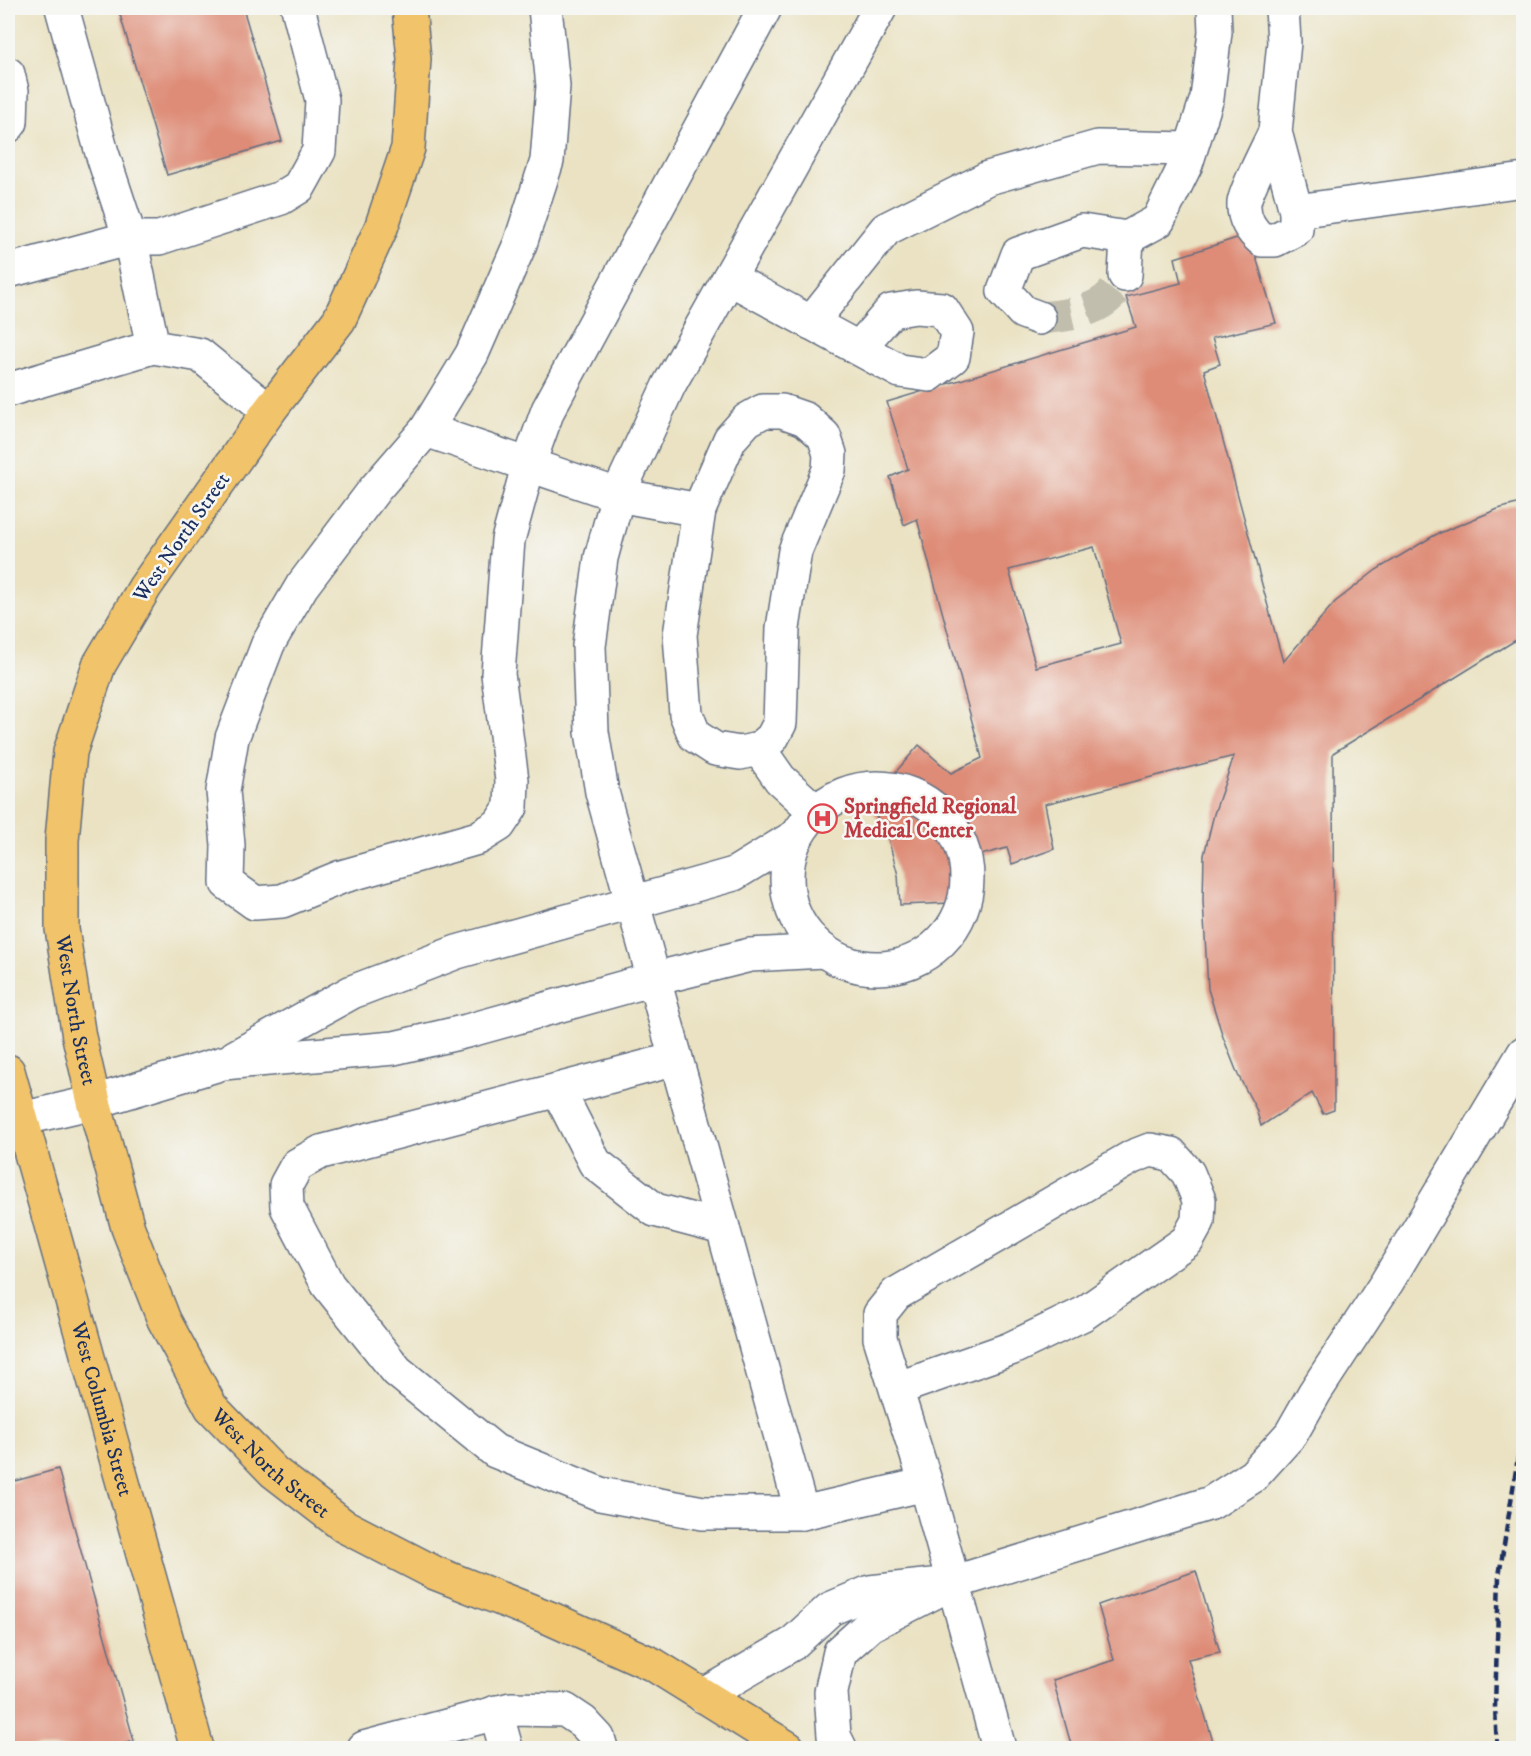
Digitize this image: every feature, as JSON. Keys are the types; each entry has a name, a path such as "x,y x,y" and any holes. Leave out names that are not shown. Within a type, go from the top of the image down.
{"main road":[{"name":"West North Street","path":"409,8 414,59 408,148 381,228 339,320 269,411 145,587 104,655 70,752 62,840 62,929 75,1018 94,1102 128,1228 164,1320 211,1407 274,1472 345,1526 435,1573 552,1619 654,1665 788,1749"},
{"name":"West Columbia Street","path":"8,1071 14,1120 196,1749"}],"street":[{"path":"62,8 129,238 153,347"},
{"path":"8,271 129,238 159,238 281,198 299,187 319,151 322,100 298,8"},
{"path":"545,8 553,86 548,161 520,244 472,354 426,430 375,489 302,586 268,644 232,738 223,791 228,845 227,883 255,903 282,901 341,877 478,838 499,825 511,807 512,780 498,674 508,540 529,464 548,410 765,8"},
{"path":"802,1513 602,792 591,721 589,646 601,558 618,495 669,385 880,8"},
{"path":"1040,318 1023,312 1004,291 1018,254 1082,231 1127,238 1158,221 1186,164 1207,98 1215,32 1214,8"},
{"path":"1275,132 1296,211 1296,230 1275,240 1262,240 1254,234 1248,223 1244,202 1275,132 1284,42 1282,8"},
{"path":"8,74 12,91 11,122 8,126"},
{"path":"811,323 886,229 988,178 1098,147 1190,150"},
{"path":"1296,211 1524,180"},
{"path":"1125,275 1127,238"},
{"path":"729,278 859,348"},
{"path":"8,390 153,347 200,355 269,411"},
{"path":"763,411 782,411 805,420 824,436 830,454 829,470 795,551 783,628 780,723 772,738 759,749 740,753 715,749 695,736 686,714 680,635 699,510 730,439 747,420 763,411"},
{"path":"426,430 618,495 699,510"},
{"path":"759,749 806,823"},
{"path":"223,1063 352,992 457,952 734,874 806,823 842,794 873,786 902,790 930,804 952,827 965,856 968,885 959,916 942,942 916,960 883,968 852,965 824,951 802,928 789,899 787,866 806,823"},
{"path":"14,1120 94,1102 223,1063 394,1048 467,1031 654,979 750,956 824,951"},
{"path":"840,1749 834,1736 831,1692 840,1652 870,1625 952,1583 1210,1503 1252,1476 1291,1434 1315,1392 1387,1282 1524,1053"},
{"path":"676,1059 321,1152 297,1165 286,1185 287,1207 327,1285 397,1371 495,1451 600,1494 702,1513 802,1513 926,1484"},
{"path":"558,1090 595,1163 655,1210 723,1228"},
{"path":"896,1389 1010,1349 1083,1314 1187,1241 1198,1221 1199,1200 1188,1173 1171,1154 1150,1150 1132,1157 896,1294 880,1314 880,1338 896,1389 926,1484 999,1749"},
{"path":"703,1696 792,1644 830,1609 870,1592 952,1583"},
{"path":"504,1710 506,1749"},
{"path":"364,1749 442,1738 504,1710 565,1710 583,1722 598,1738 601,1749"}],"building":[{"path":"118,8 243,8 282,141 167,175"},
{"name":"Springfield Regional Medical Center","path":"1249,234 1276,323 1212,338 1220,364 1204,370 1283,662 1335,602 1376,570 1435,535 1498,509 1524,502 1524,635 1333,753 1334,1110 1323,1114 1312,1093 1261,1126 1256,1109 1238,1075 1223,1037 1208,989 1203,901 1204,855 1214,814 1234,756 1045,804 1054,849 1012,864 1007,848 977,856 978,902 900,905 898,875 886,831 868,804 919,745 951,773 982,758 917,519 904,525 890,477 908,469 887,402 1136,327 1126,297 1181,283 1175,258","holes":["1094,547 1121,644 1036,667 1009,570"]},
{"path":"58,1469 134,1741 106,1748 8,1748 8,1483"},
{"path":"1196,1571 1220,1652 1188,1659 1215,1748 1072,1748 1053,1680 1114,1660 1098,1605"}],"tunnel":[{"path":"1039,318 1068,315 1096,306 1111,295 1125,275"}],"railway":[{"path":"1497,1748 1495,1707 1499,1576 1524,1420"}],"place":[{"name":"Springfield Regional Medical Center","path":"823,818"}]}
